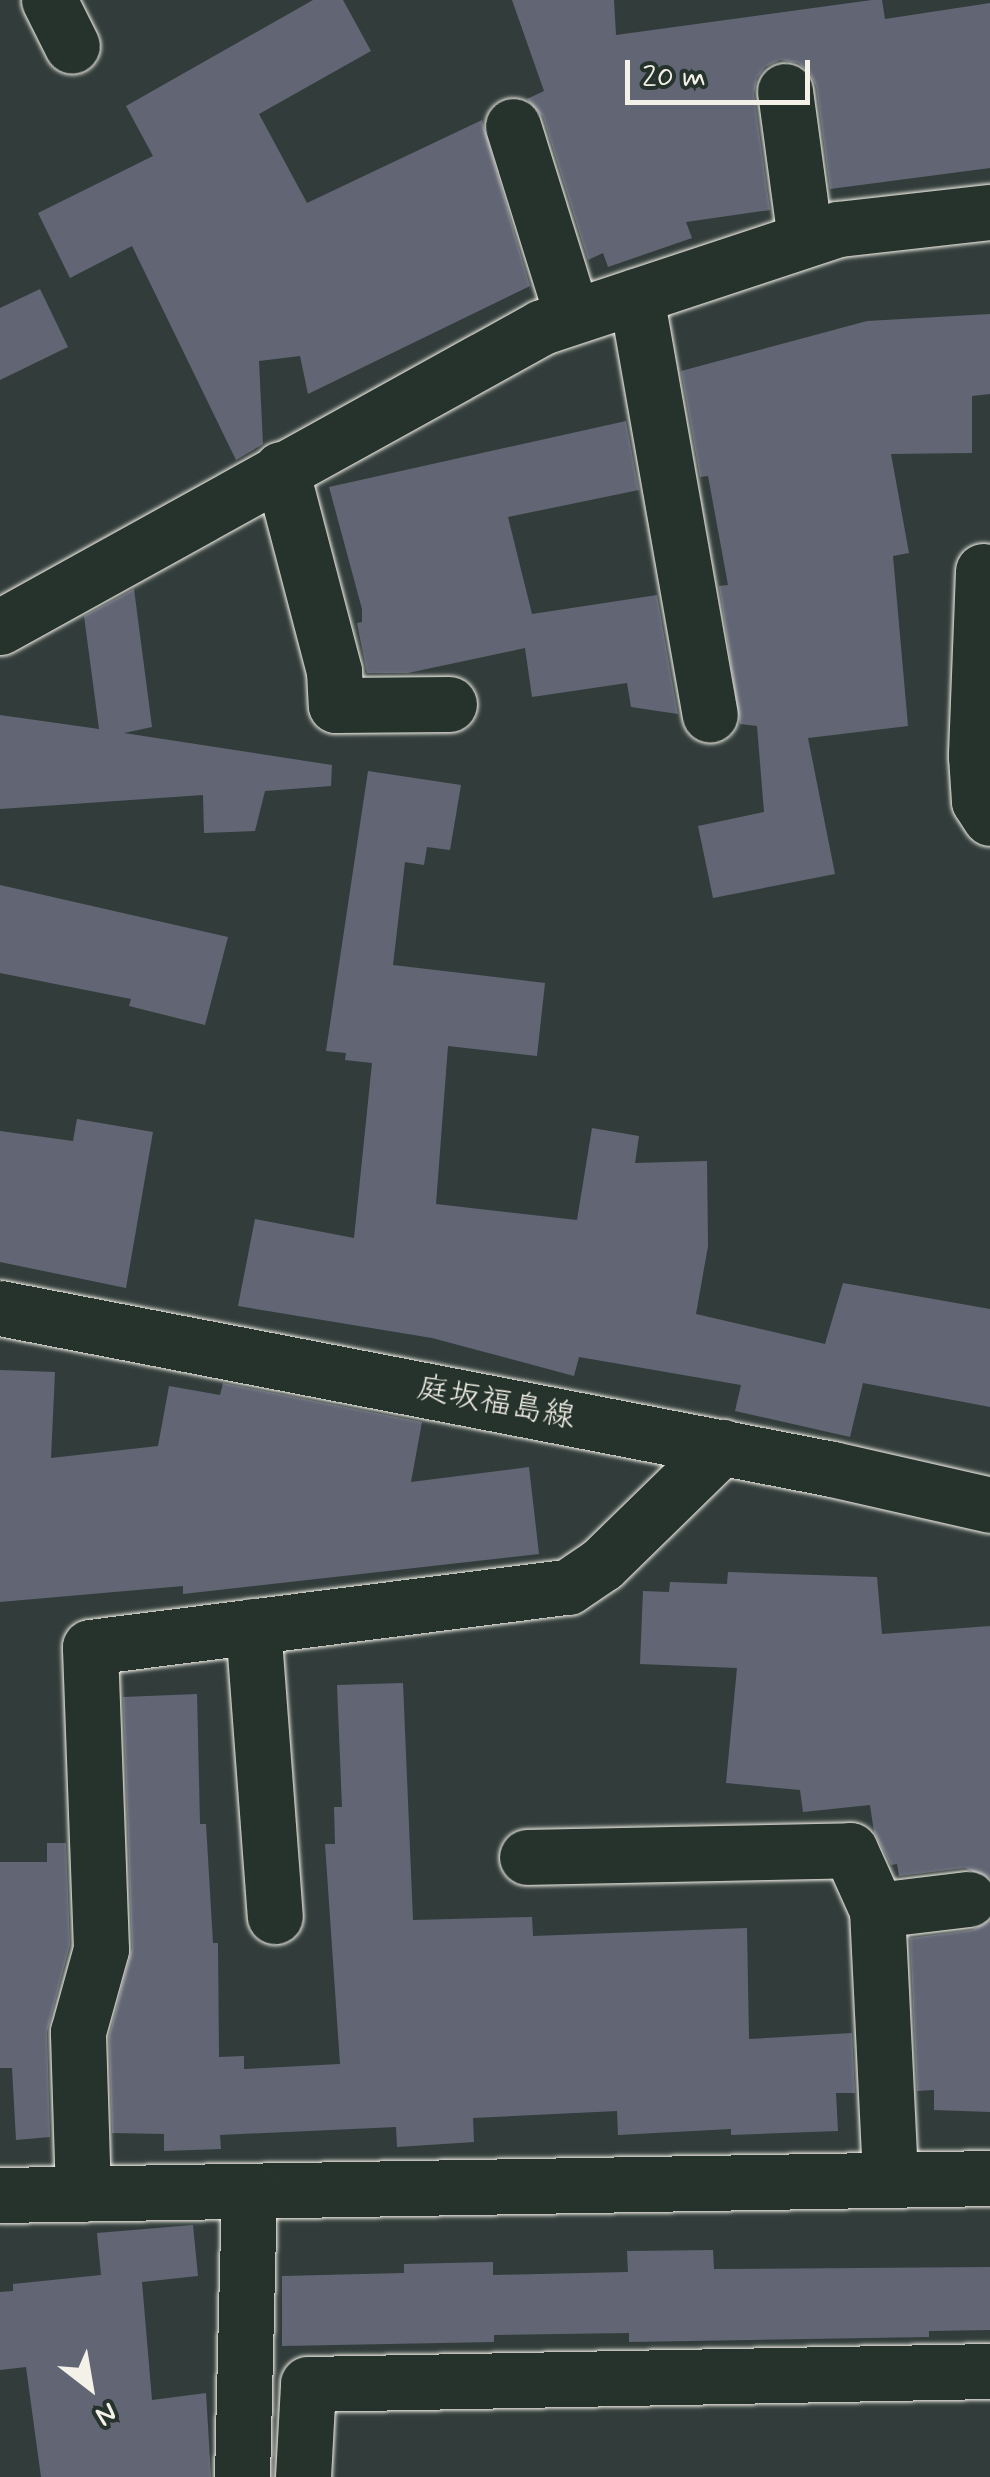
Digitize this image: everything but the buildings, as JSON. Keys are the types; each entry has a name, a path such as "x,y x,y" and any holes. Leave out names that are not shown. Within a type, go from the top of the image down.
{"street":[{"path":"785,91 805,239"},
{"path":"512,126 572,316"},
{"path":"0,626 281,468 572,316 838,229 990,212"},
{"path":"636,296 710,715"},
{"path":"281,468 334,672 336,705 450,704"},
{"path":"983,571 976,756 979,800 990,818"},
{"name":"庭坂福島線","path":"0,1308 990,1504"},
{"path":"83,2194 78,2032 101,1949 90,1648 568,1587 602,1564 722,1448"},
{"path":"253,1626 275,1916"},
{"path":"527,1857 850,1850 876,1910 890,2180"},
{"path":"876,1910 968,1899"},
{"path":"0,2195 990,2178"},
{"path":"242,2477 249,2191"},
{"path":"304,2477 308,2384 990,2371"}]}
